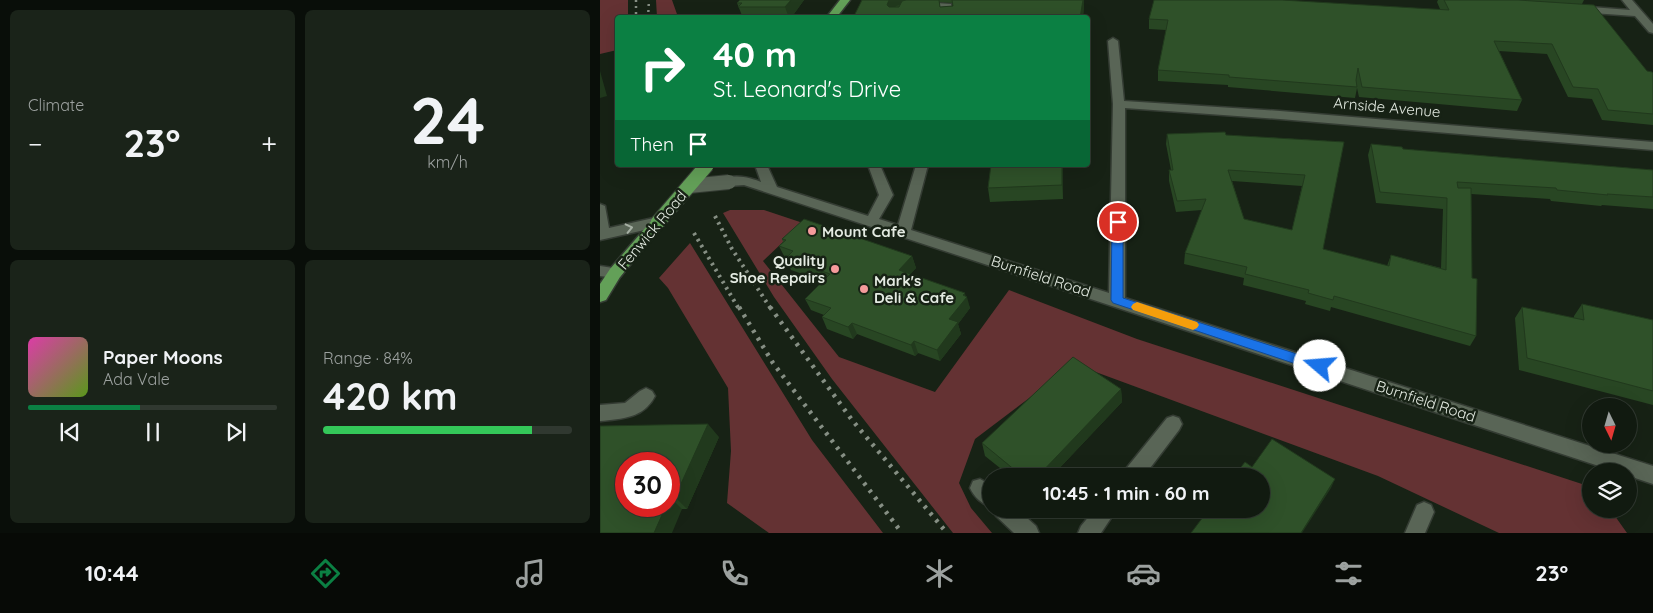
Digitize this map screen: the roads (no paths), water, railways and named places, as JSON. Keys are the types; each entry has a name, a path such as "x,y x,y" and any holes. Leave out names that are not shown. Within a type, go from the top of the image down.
{"main road":[{"path":"833,15 845,0"},
{"name":"Fenwick Road","path":"600,296 608,272 658,222 705,167"}],"street":[{"path":"1627,0 1636,13 1653,30"},
{"path":"897,15 899,10 921,5 948,6 949,15"},
{"path":"1568,8 1636,13"},
{"path":"1113,41 1118,104 1117,300"},
{"name":"Arnside Avenue","path":"1118,104 1280,115 1653,146"},
{"path":"762,167 771,189"},
{"path":"871,222 886,195 875,167"},
{"path":"904,231 921,167"},
{"name":"Burnfield Road","path":"689,186 745,181 1653,475"},
{"path":"600,209 602,234 658,222"},
{"path":"600,413 623,411 638,406 646,396"},
{"path":"1138,468 1173,424"},
{"path":"1415,533 1424,512"},
{"path":"1013,518 1029,533"},
{"path":"1088,533 1100,518"}],"railway":[{"path":"636,0 636,15"},
{"path":"648,15 649,0"},
{"path":"715,216 732,249 771,309"},
{"path":"694,233 739,309"},
{"path":"739,307 773,363 902,533"},
{"path":"770,307 852,420 947,533"}],"place":[{"name":"Mount Cafe","path":"812,231"},
{"name":"Quality Shoe Repairs","path":"835,269"},
{"name":"Mark's Deli & Cafe","path":"864,289"}]}
